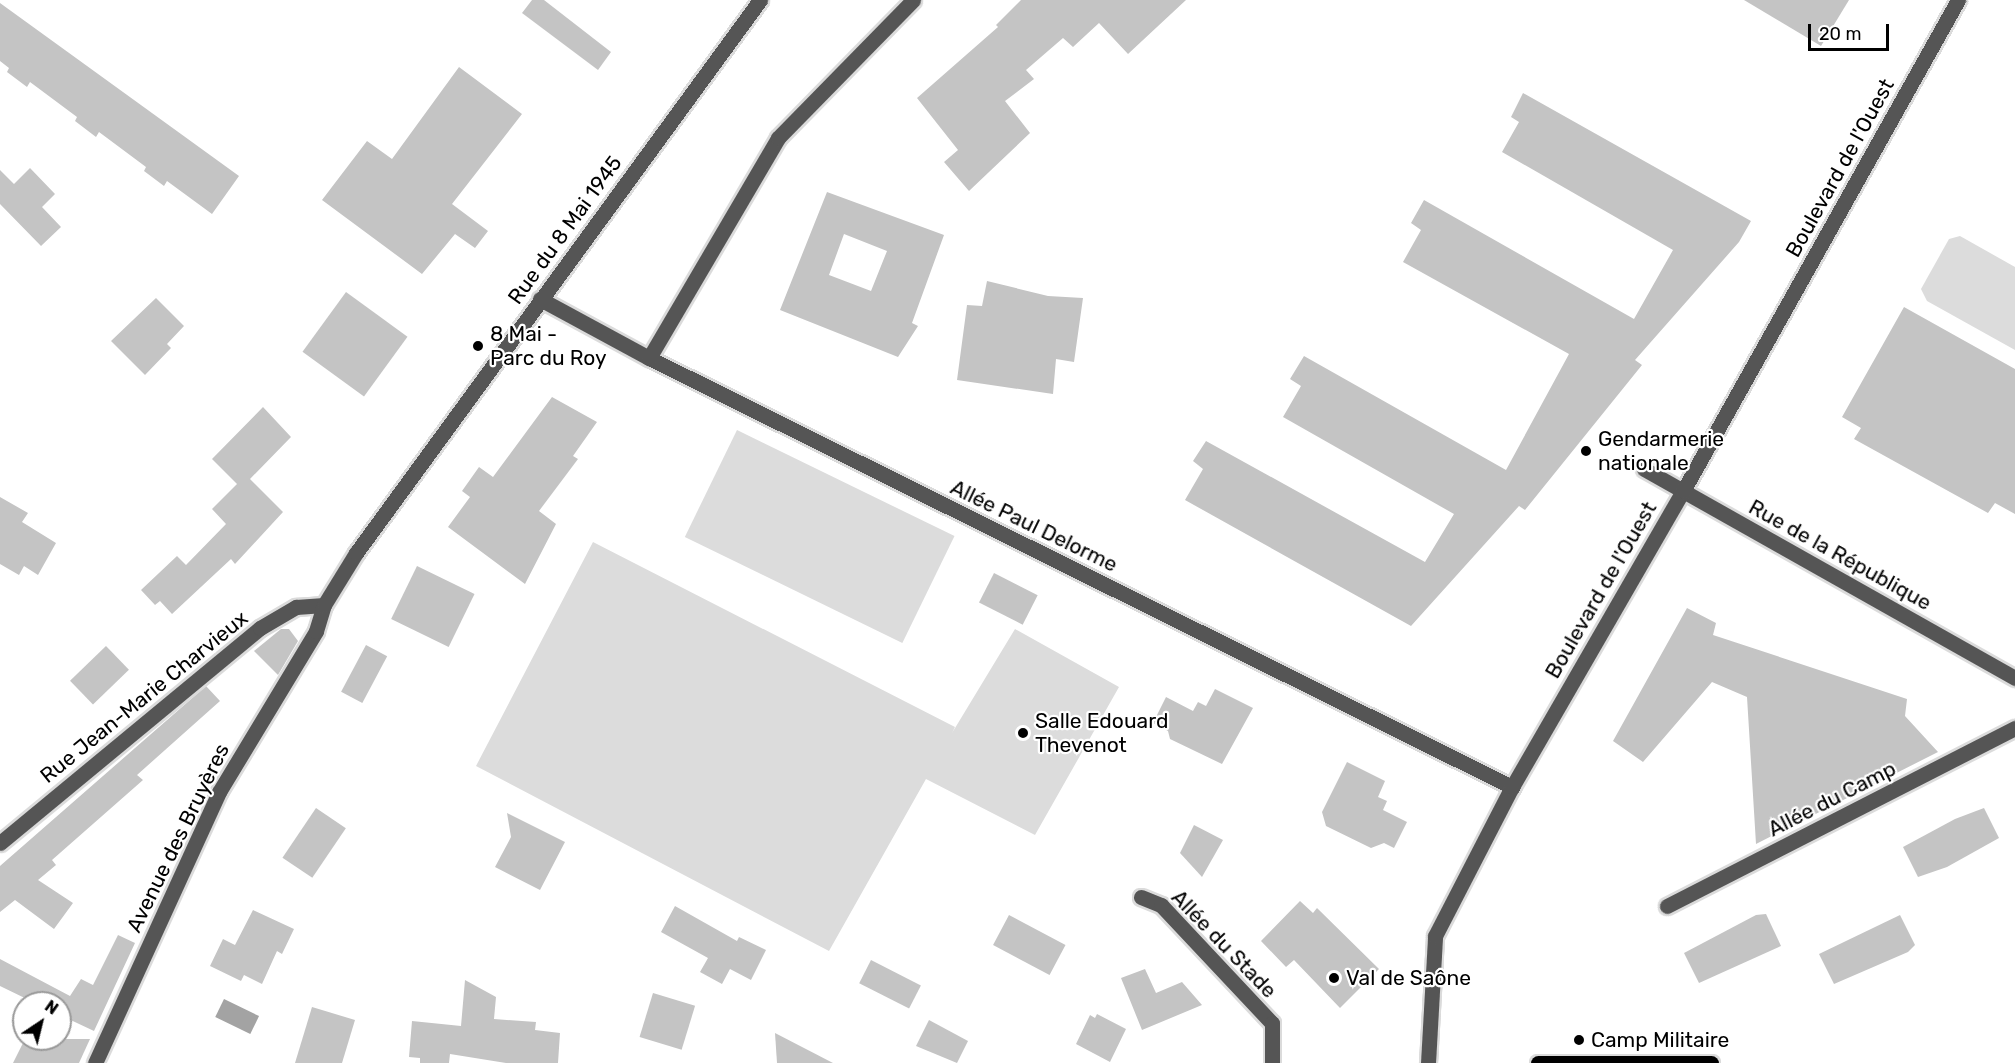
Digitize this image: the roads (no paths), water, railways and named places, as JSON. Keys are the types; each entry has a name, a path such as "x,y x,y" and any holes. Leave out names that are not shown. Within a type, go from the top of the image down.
{"main road":[{"path":"1538,1063 1711,1063"}],"street":[{"name":"Rue du 8 Mai 1945","path":"324,605 359,548 760,0"},
{"path":"649,358 778,138 914,0"},
{"name":"Boulevard de l'Ouest","path":"1428,1063 1435,936 1512,787 1683,491 1958,0"},
{"name":"Allée Paul Delorme","path":"540,299 649,358 1512,787"},
{"name":"Rue de la République","path":"1644,469 2015,678"},
{"name":"Rue Jean-Marie Charvieux","path":"0,843 260,628 296,607 324,605"},
{"name":"Avenue des Bruyères","path":"95,1063 219,792 316,631 324,605"},
{"name":"Allée du Camp","path":"1667,906 2015,728"},
{"name":"Allée du Stade","path":"1141,897 1161,905 1272,1023 1272,1063"}],"place":[{"name":"8 Mai - Parc du Roy","path":"478,346"},
{"name":"Gendarmerie nationale","path":"1586,451"},
{"name":"Salle Edouard Thevenot","path":"1023,733"},
{"name":"Val de Saône","path":"1334,978"},
{"name":"Camp Militaire","path":"1579,1040"}]}
